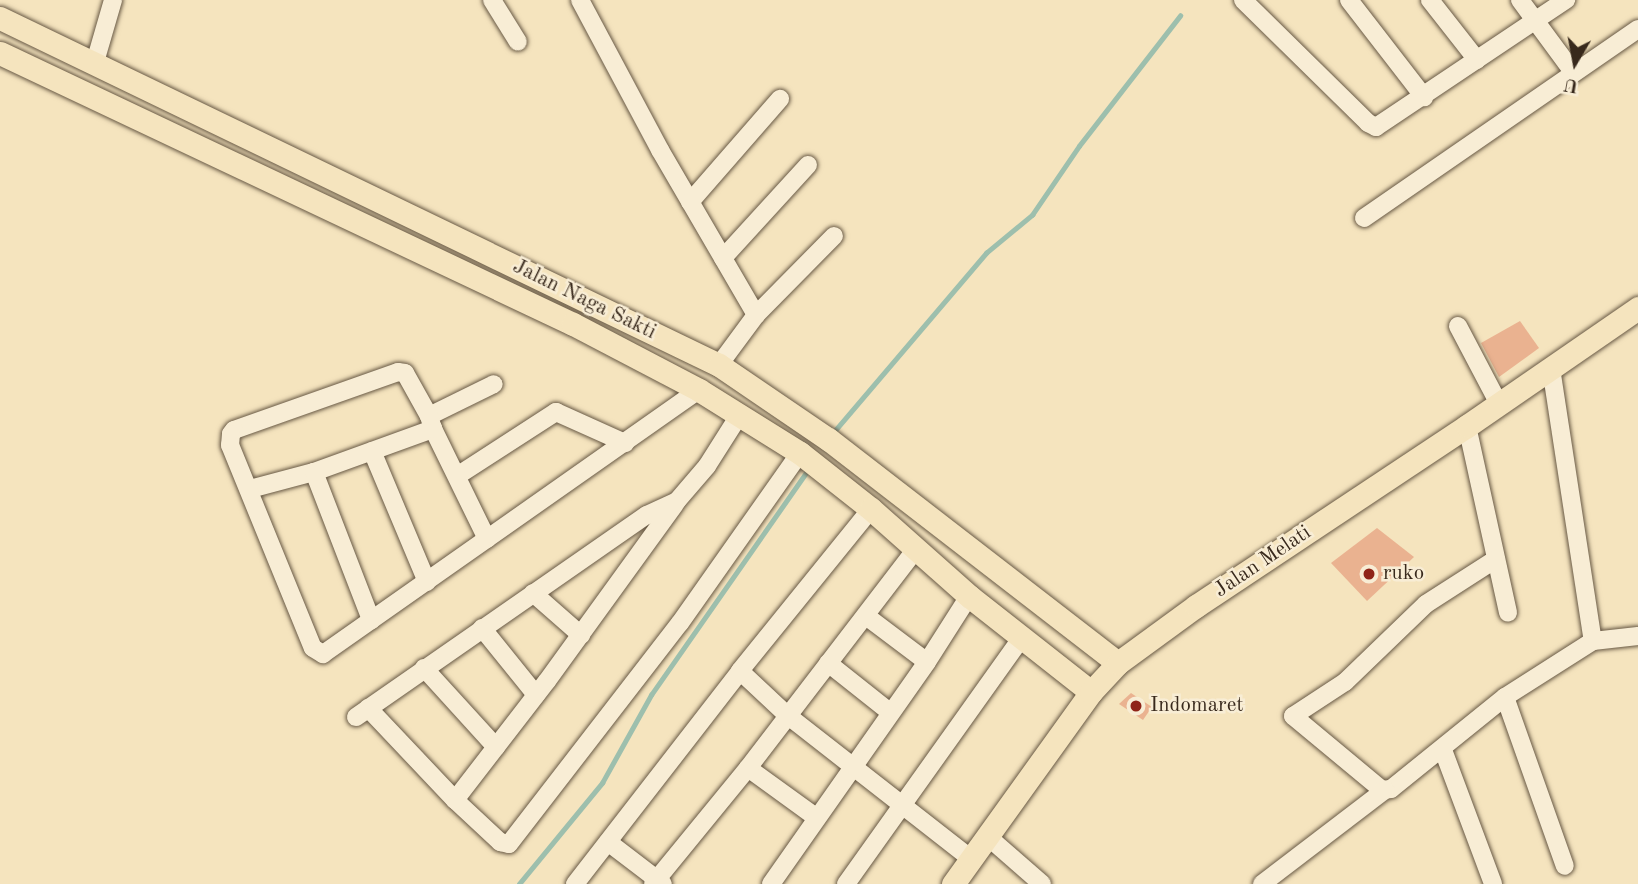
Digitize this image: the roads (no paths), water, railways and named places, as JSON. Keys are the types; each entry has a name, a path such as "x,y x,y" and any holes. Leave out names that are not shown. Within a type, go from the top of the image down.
{"main road":[{"name":"Jalan Naga Sakti","path":"0,18 719,365 828,439 1118,663"},
{"name":"Jalan Naga Sakti","path":"0,53 573,324 740,414 800,453 871,509 969,596 1091,692"},
{"path":"317,203 318,193 329,175"},
{"name":"Jalan Melati","path":"953,884 1091,692 1118,663 1196,606 1467,426 1638,308"}],"street":[{"path":"95,62 113,0"},
{"path":"492,0 518,42"},
{"path":"580,0 690,202 756,315"},
{"path":"1243,0 1372,126 1381,127 1566,0"},
{"path":"1349,0 1424,97"},
{"path":"1430,0 1477,60"},
{"path":"1520,0 1573,72"},
{"path":"1364,218 1573,72 1638,30"},
{"path":"690,202 780,99"},
{"path":"723,258 808,165"},
{"path":"719,365 756,315 834,236"},
{"path":"1458,326 1499,404"},
{"path":"1551,368 1593,641"},
{"path":"488,538 408,376 398,372 234,430 230,444 317,653 323,654 699,390"},
{"path":"250,489 314,472 372,451 431,422 494,384"},
{"path":"457,476 556,412 625,443"},
{"path":"455,800 581,635 677,501 707,466 740,414"},
{"path":"1467,426 1508,613"},
{"path":"372,451 427,582"},
{"path":"677,501 647,515 362,713 500,842 512,842 680,623 800,453"},
{"path":"314,472 372,620"},
{"path":"575,884 740,671 871,509"},
{"path":"608,842 657,882 866,616 916,548"},
{"path":"1385,790 1293,716 1345,682 1426,604 1496,559"},
{"path":"533,593 581,635"},
{"path":"771,884 927,662 969,596"},
{"path":"866,616 927,662"},
{"path":"482,628 536,695"},
{"path":"1262,884 1385,790 1443,750 1505,697 1593,641 1638,636"},
{"path":"846,884 1022,637"},
{"path":"828,663 891,713"},
{"path":"425,668 496,747"},
{"path":"740,671 787,715 852,768 903,804 970,858"},
{"path":"1505,697 1566,866"},
{"path":"1443,750 1493,884"},
{"path":"748,768 817,818"},
{"path":"988,836 1042,884"}],"waterway":[{"path":"832,434 986,253 1032,215 1079,146 1180,16"},
{"path":"519,884 602,783 651,695 808,470"}],"place":[{"name":"ruko","path":"1369,574"},
{"name":"Indomaret","path":"1136,706"}]}
